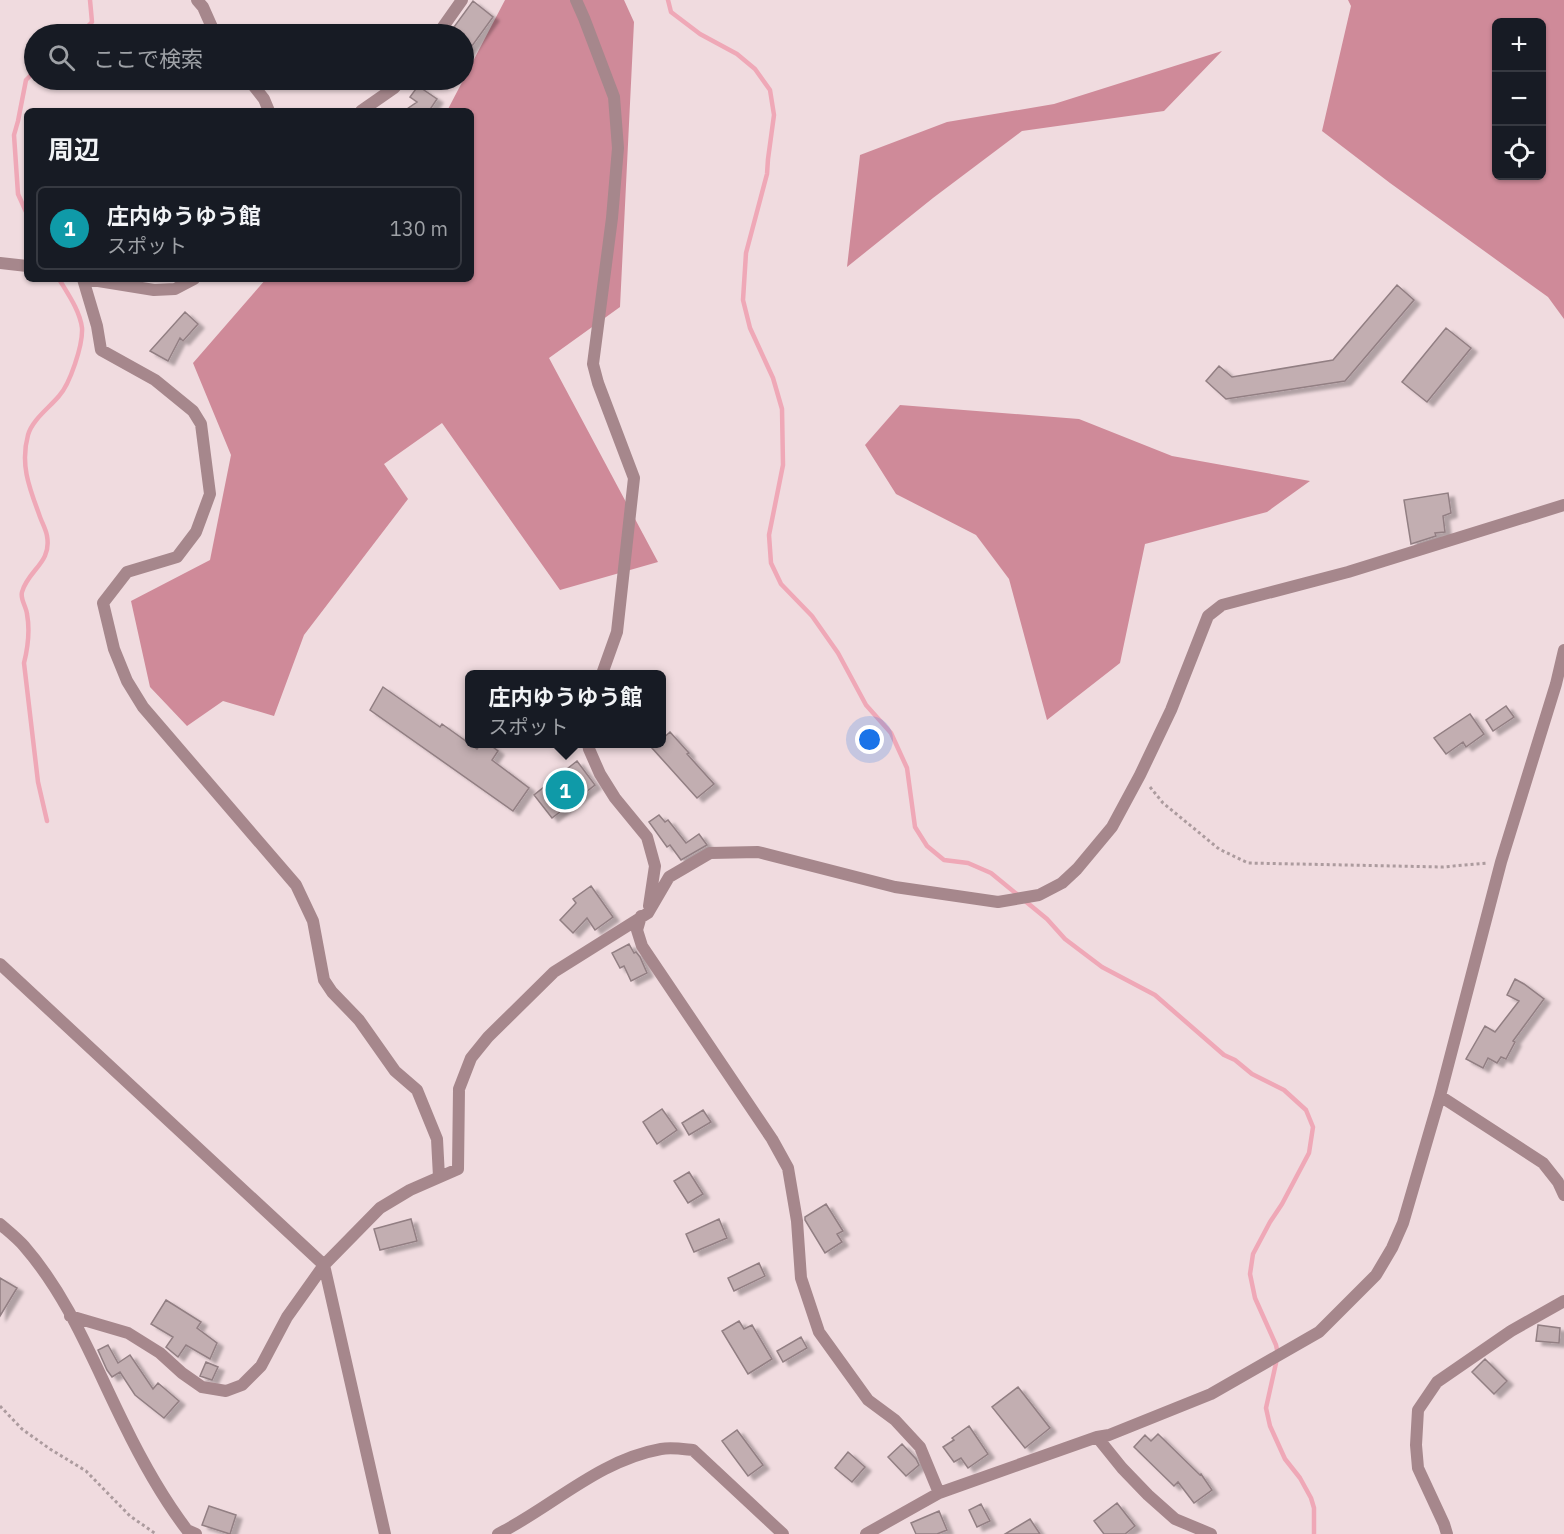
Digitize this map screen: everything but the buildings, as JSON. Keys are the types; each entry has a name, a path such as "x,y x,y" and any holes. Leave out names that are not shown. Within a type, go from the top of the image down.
{"street":[{"path":"197,0 211,24"},
{"path":"445,24 462,0"},
{"path":"576,0 614,96 618,148 612,218 593,364 634,478 617,632 604,670"},
{"path":"257,90 268,108"},
{"path":"365,108 391,90"},
{"path":"0,263 24,266"},
{"path":"85,282 97,326 100,350 155,380 193,411 201,424 210,494 196,532 177,556 127,572 103,603 114,649 127,681 143,707 296,885 313,921 324,980 332,992 359,1020 395,1071 417,1090 437,1139 439,1177"},
{"path":"103,282 154,290 175,290 189,282"},
{"path":"939,1493 920,1447 894,1420 868,1400 819,1332 801,1278 797,1221 788,1168 772,1139 642,946 637,930 669,877 710,853 758,852 895,887 998,902 1039,895 1062,883 1077,869 1112,827 1171,710 1208,616 1222,606 1348,572 1564,505"},
{"path":"866,1534 939,1493 1097,1437 1109,1435 1210,1394 1319,1332 1376,1275 1403,1223 1440,1096 1501,862 1556,684 1564,650"},
{"path":"70,1316 128,1333 160,1353 202,1388 226,1391 242,1385 261,1366 287,1317 324,1265 380,1208 410,1190 458,1169 459,1089 471,1058 488,1037 554,972 645,915 655,866 646,837 615,798 600,774 589,748"},
{"path":"0,964 324,1265 385,1534"},
{"path":"1440,1096 1543,1163 1558,1182 1564,1195"},
{"path":"0,1224 23,1244 60,1294 70,1316 83,1335 152,1479 187,1530 196,1534"},
{"path":"1447,1534 1418,1468 1416,1445 1418,1410 1437,1382 1511,1331 1564,1301"},
{"path":"1097,1437 1122,1468 1175,1519 1211,1534"},
{"path":"498,1534 606,1468 630,1457 663,1449 693,1450 783,1534"}],"path":[{"path":"1140,775 1163,803 1219,849 1248,863 1443,867 1501,862"},
{"path":"0,1406 22,1429 86,1471 130,1516 156,1534"}],"shaded area":[{"path":"505,0 624,0 634,22 620,307 549,358 658,562 560,590 442,423 384,464 408,499 304,635 274,716 223,701 187,726 150,687 131,601 210,560 231,455 193,363 263,282 474,282 474,108 449,108 458,90 474,90 474,59"},
{"path":"1348,0 1564,0 1564,319 1548,297 1322,131 1351,6"},
{"path":"1222,51 1164,111 1022,131 847,267 860,155 947,122 1054,104"},
{"path":"900,405 1079,419 1172,456 1310,481 1267,512 1145,544 1120,663 1047,720 1009,579 976,535 896,494 865,445"}],"waterway":[{"path":"90,0 92,22 90,24"},
{"path":"668,0 671,12 700,34 737,54 755,69 770,90 774,115 767,174 746,253 743,300 750,328 773,378 782,409 783,465 769,535 771,563 781,584 812,616 838,653 866,705 891,733 907,768 915,827 927,846 944,860 968,863 991,873 1047,919 1065,939 1102,967 1155,995 1224,1055 1235,1060 1252,1074 1284,1090 1306,1110 1313,1127 1309,1153 1253,1254 1250,1274 1255,1298 1278,1354 1266,1408 1270,1426 1285,1459 1300,1478 1311,1498 1314,1508 1314,1534"},
{"path":"24,90 14,135 18,194 24,207"},
{"path":"47,821 38,782 24,663 28,626 22,595 25,584 43,560 48,545 27,475 25,456 28,435 33,424 59,396 67,383 78,354 82,335 79,315 61,282"}],"place":[{"name":"庄内ゆうゆう館","path":"565,790"}]}
